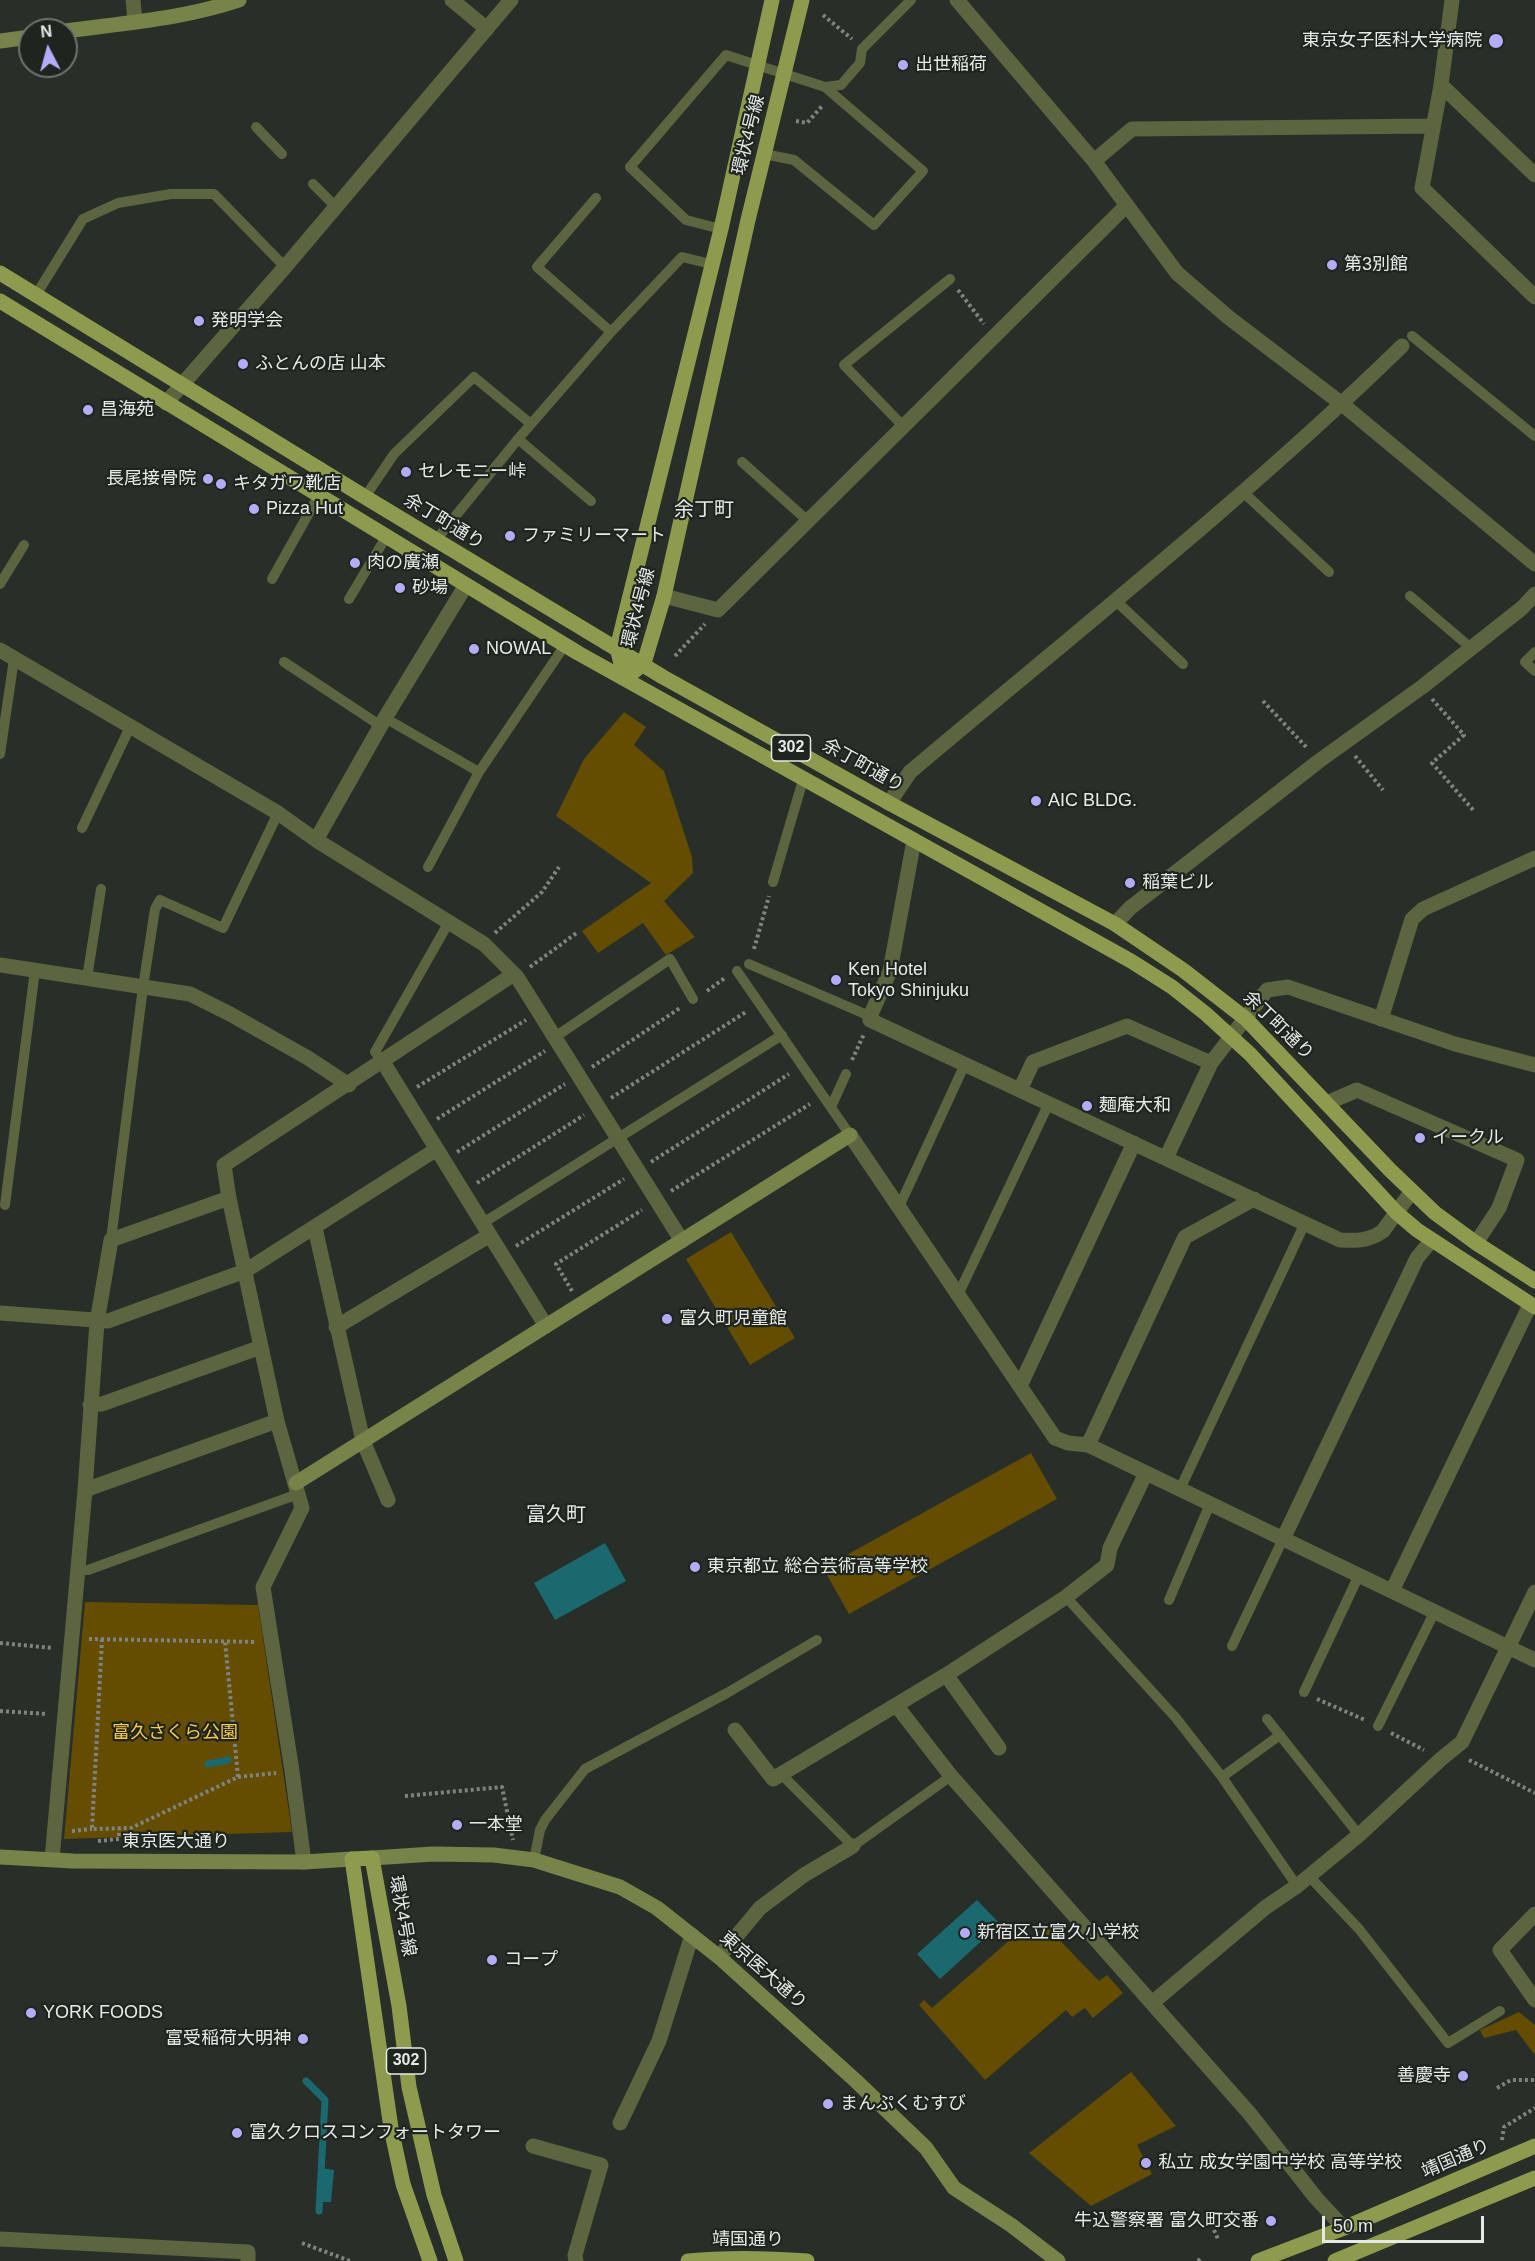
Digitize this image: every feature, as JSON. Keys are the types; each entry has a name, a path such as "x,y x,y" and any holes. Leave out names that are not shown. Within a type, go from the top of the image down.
{"main road":[{"name":"環状4号線","path":"772,0 721,228 617,648 625,678 644,663 664,596 764,154 802,0"},
{"name":"余丁町通り","path":"0,273 436,540 644,663 663,677 889,803 1115,924 1183,970 1246,1019 1435,1212 1476,1244 1535,1281"},
{"name":"302","path":"0,301 565,645 803,780 1140,966 1172,987 1232,1037 1397,1213 1431,1241 1533,1306"},
{"name":"環状4号線","path":"352,1859 372,1858 399,2006 409,2087 434,2195 456,2261"},
{"name":"302","path":"352,1859 391,2128 403,2184 430,2261"},
{"name":"靖国通り","path":"1258,2261 1344,2228 1535,2146"},
{"path":"1335,2261 1535,2178"},
{"name":"靖国通り","path":"688,2261 756,2258 807,2261"}],"street":[{"path":"134,0 135,21"},
{"path":"78,29 176,16 217,8 239,0"},
{"path":"452,0 487,30"},
{"path":"166,403 285,267 511,0"},
{"path":"957,0 1094,161 1177,273 1228,317 1342,404 1535,564"},
{"path":"1452,0 1441,85 1422,188 1535,297"},
{"path":"0,41 18,39"},
{"path":"1441,85 1535,175"},
{"path":"1094,161 1132,129 1433,126"},
{"path":"664,596 718,610 1126,205"},
{"path":"889,803 910,772 1243,492 1342,404 1407,341"},
{"path":"316,840 383,722 466,585"},
{"path":"1115,924 1130,909 1344,743 1422,687 1522,608 1535,594"},
{"path":"0,650 278,813 316,840 483,944 515,975 682,1240"},
{"path":"914,840 890,971 870,1020 1340,1240 1360,1241 1383,1231 1412,1191"},
{"path":"1381,1019 1412,920 1424,909 1535,858"},
{"path":"0,965 190,994 308,1058 349,1085"},
{"path":"303,1862 292,1771 263,1587 302,1508 277,1421 224,1165 515,975"},
{"path":"1166,1158 1211,1063 1267,990 1288,987 1455,1044 1535,1065"},
{"path":"1020,1090 1033,1062 1127,1026 1211,1063"},
{"path":"383,1062 546,1326"},
{"path":"1327,1103 1358,1090 1517,1160 1499,1208 1476,1244"},
{"path":"297,1488 363,1441 850,1135 1055,1438 1068,1443 1088,1445 1535,1660"},
{"path":"1020,1386 1134,1143"},
{"path":"0,1313 108,1321 245,1271 437,1149"},
{"path":"52,1859 85,1490 90,1405 98,1322 111,1239 229,1198"},
{"path":"1088,1445 1185,1237 1254,1199"},
{"path":"315,1228 363,1441 388,1500"},
{"path":"336,1327 486,1229"},
{"path":"1283,1539 1417,1258 1431,1241"},
{"path":"1392,1591 1533,1306"},
{"path":"90,1405 102,1404 261,1347"},
{"path":"85,1490 277,1421"},
{"path":"735,1730 773,1779 946,1675 1066,1597 1107,1565 1110,1548 1146,1473"},
{"path":"1152,2003 1266,1907 1303,1881 1359,1835 1462,1742 1535,1592"},
{"path":"946,1675 999,1748"},
{"path":"896,1705 951,1776 1250,2114 1316,2198 1344,2228"},
{"path":"719,1957 760,1908 804,1875 853,1846"},
{"name":"東京医大通り","path":"372,1858 433,1854 494,1855 534,1860 620,1887 657,1908 719,1957 856,2081 926,2148 954,2188 1011,2225 1058,2261"},
{"name":"東京医大通り","path":"0,1857 73,1861 303,1862 352,1859"},
{"path":"1535,1914 1500,1950 1535,2000"},
{"path":"620,2123 659,2041 692,1935"},
{"path":"533,2146 601,2165 575,2255 576,2261"},
{"path":"0,2239 248,2252 248,2261"}],"lane":[{"path":"829,90 841,85 860,63 862,49 911,0"},
{"path":"721,228 686,220 630,167 726,55 829,90 923,171 874,225 794,160 764,154"},
{"path":"255,127 282,154"},
{"path":"313,184 336,207"},
{"path":"36,295 82,219 118,203 171,194 214,194 285,267"},
{"path":"596,198 537,267 611,332"},
{"path":"436,540 531,424 611,332 682,257 711,264"},
{"path":"903,426 844,365 950,279"},
{"path":"1407,341 1535,436"},
{"path":"365,497 394,454 474,377 531,424"},
{"path":"518,439 591,501"},
{"path":"742,462 808,520"},
{"path":"1243,492 1329,572"},
{"path":"272,579 319,495"},
{"path":"349,599 386,537"},
{"path":"0,584 24,545"},
{"path":"1410,596 1471,648"},
{"path":"1115,600 1183,664"},
{"path":"428,867 478,772 565,645"},
{"path":"1535,652 1525,662 1535,671"},
{"path":"0,754 14,659"},
{"path":"284,662 383,722 478,772"},
{"path":"82,828 130,727"},
{"path":"772,882 803,780"},
{"path":"111,1239 155,909 160,900 223,928 278,813"},
{"path":"87,978 101,889"},
{"path":"383,1062 375,1052 449,922"},
{"path":"557,1040 670,959 693,999"},
{"path":"749,964 865,1014 870,1020"},
{"path":"5,1205 35,970"},
{"path":"737,971 850,1135"},
{"path":"486,1229 618,1138 782,1035"},
{"path":"899,1207 965,1064"},
{"path":"831,1107 846,1074"},
{"path":"958,1295 1049,1103"},
{"path":"1179,1490 1305,1223"},
{"path":"77,1570 88,1570 297,1488"},
{"path":"1169,1600 1210,1504"},
{"path":"1232,1646 1283,1539"},
{"path":"1304,1692 1359,1575"},
{"path":"1066,1597 1176,1718 1303,1881 1359,1929 1448,2043 1500,2012"},
{"path":"1378,1726 1435,1611"},
{"path":"534,1860 540,1830 545,1820 585,1769 727,1693 817,1640"},
{"path":"1267,1719 1359,1835"},
{"path":"1222,1777 1281,1735"},
{"path":"782,1775 853,1846 951,1776"}],"path":[{"path":"823,15 862,49"},
{"path":"796,121 807,123 829,90"},
{"path":"950,279 994,337"},
{"path":"675,657 718,610"},
{"path":"1422,687 1464,735 1432,763 1474,811"},
{"path":"1263,701 1304,745"},
{"path":"1344,743 1383,790"},
{"path":"483,944 542,892 559,867"},
{"path":"749,964 772,882"},
{"path":"515,975 579,932"},
{"path":"404,1095 539,1012"},
{"path":"846,1074 870,1020"},
{"path":"423,1127 557,1040"},
{"path":"0,1643 70,1644 102,1639 272,1642"},
{"path":"102,1639 92,1829 131,1828 238,1777 292,1771"},
{"path":"225,1641 238,1777"},
{"path":"0,1711 63,1716"},
{"path":"1450,1751 1535,1793"},
{"path":"405,1796 502,1787 516,1858"},
{"path":"1497,2088 1511,2080 1535,2080"},
{"path":"1502,2141 1504,2127 1535,2108"},
{"path":"1214,2230 1218,2239"},
{"path":"302,2243 350,2261"},
{"path":"1198,2261 1202,2257"}],"green space":[{"path":"624,712 646,727 634,745 664,771 692,857 693,873 664,901 695,937 666,955 643,923 598,953 582,931 651,883 556,816 584,759"},
{"path":"731,1232 795,1338 750,1365 686,1259"},
{"path":"1031,1453 1057,1499 849,1614 823,1568"},
{"name":"富久さくら公園","path":"85,1602 258,1605 292,1832 64,1839"},
{"path":"1046,1926 1099,1981 1107,1975 1123,1993 1093,2018 1085,2008 1072,2017 1066,2010 985,2080 919,2005 924,2000 932,2008 1019,1932 1027,1941"},
{"path":"1519,2012 1535,2025 1535,2055 1516,2030 1484,2038 1480,2030"},
{"path":"1131,2072 1176,2126 1137,2145 1152,2174 1091,2206 1029,2153"}],"water":[{"path":"605,1543 626,1581 555,1620 534,1583"},
{"path":"977,1900 1000,1924 940,1979 917,1954"},
{"path":"321,2168 334,2170 331,2202 319,2202"}],"waterway":[{"path":"208,1764 228,1760"},
{"path":"306,2081 325,2100 319,2211"}],"place":[{"name":"東京女子医科大学病院","path":"1496,41"},
{"name":"出世稲荷","path":"903,65"},
{"name":"第3別館","path":"1332,265"},
{"name":"発明学会","path":"199,321"},
{"name":"ふとんの店 山本","path":"243,364"},
{"name":"昌海苑","path":"88,410"},
{"name":"セレモニー峠","path":"406,472"},
{"name":"長尾接骨院","path":"208,479"},
{"name":"キタガワ靴店","path":"221,484"},
{"name":"Pizza Hut","path":"254,509"},
{"name":"ファミリーマート","path":"510,536"},
{"name":"肉の廣瀬","path":"355,563"},
{"name":"砂場","path":"400,588"},
{"name":"NOWAL","path":"474,649"},
{"name":"AIC BLDG.","path":"1036,801"},
{"name":"稲葉ビル","path":"1130,883"},
{"name":"Ken Hotel Tokyo Shinjuku","path":"836,980"},
{"name":"麺庵大和","path":"1087,1106"},
{"name":"イークル","path":"1420,1138"},
{"name":"富久町児童館","path":"667,1319"},
{"name":"東京都立 総合芸術高等学校","path":"695,1567"},
{"name":"一本堂","path":"457,1825"},
{"name":"新宿区立富久小学校","path":"965,1933"},
{"name":"コープ","path":"492,1960"},
{"name":"YORK FOODS","path":"31,2013"},
{"name":"富受稲荷大明神","path":"303,2039"},
{"name":"善慶寺","path":"1463,2076"},
{"name":"まんぷくむすび","path":"828,2104"},
{"name":"富久クロスコンフォートタワー","path":"237,2133"},
{"name":"私立 成女学園中学校 高等学校","path":"1146,2163"},
{"name":"牛込警察署 富久町交番","path":"1271,2221"}],"district":[{"name":"余丁町","path":"704,510"},
{"name":"富久町","path":"556,1515"}]}
